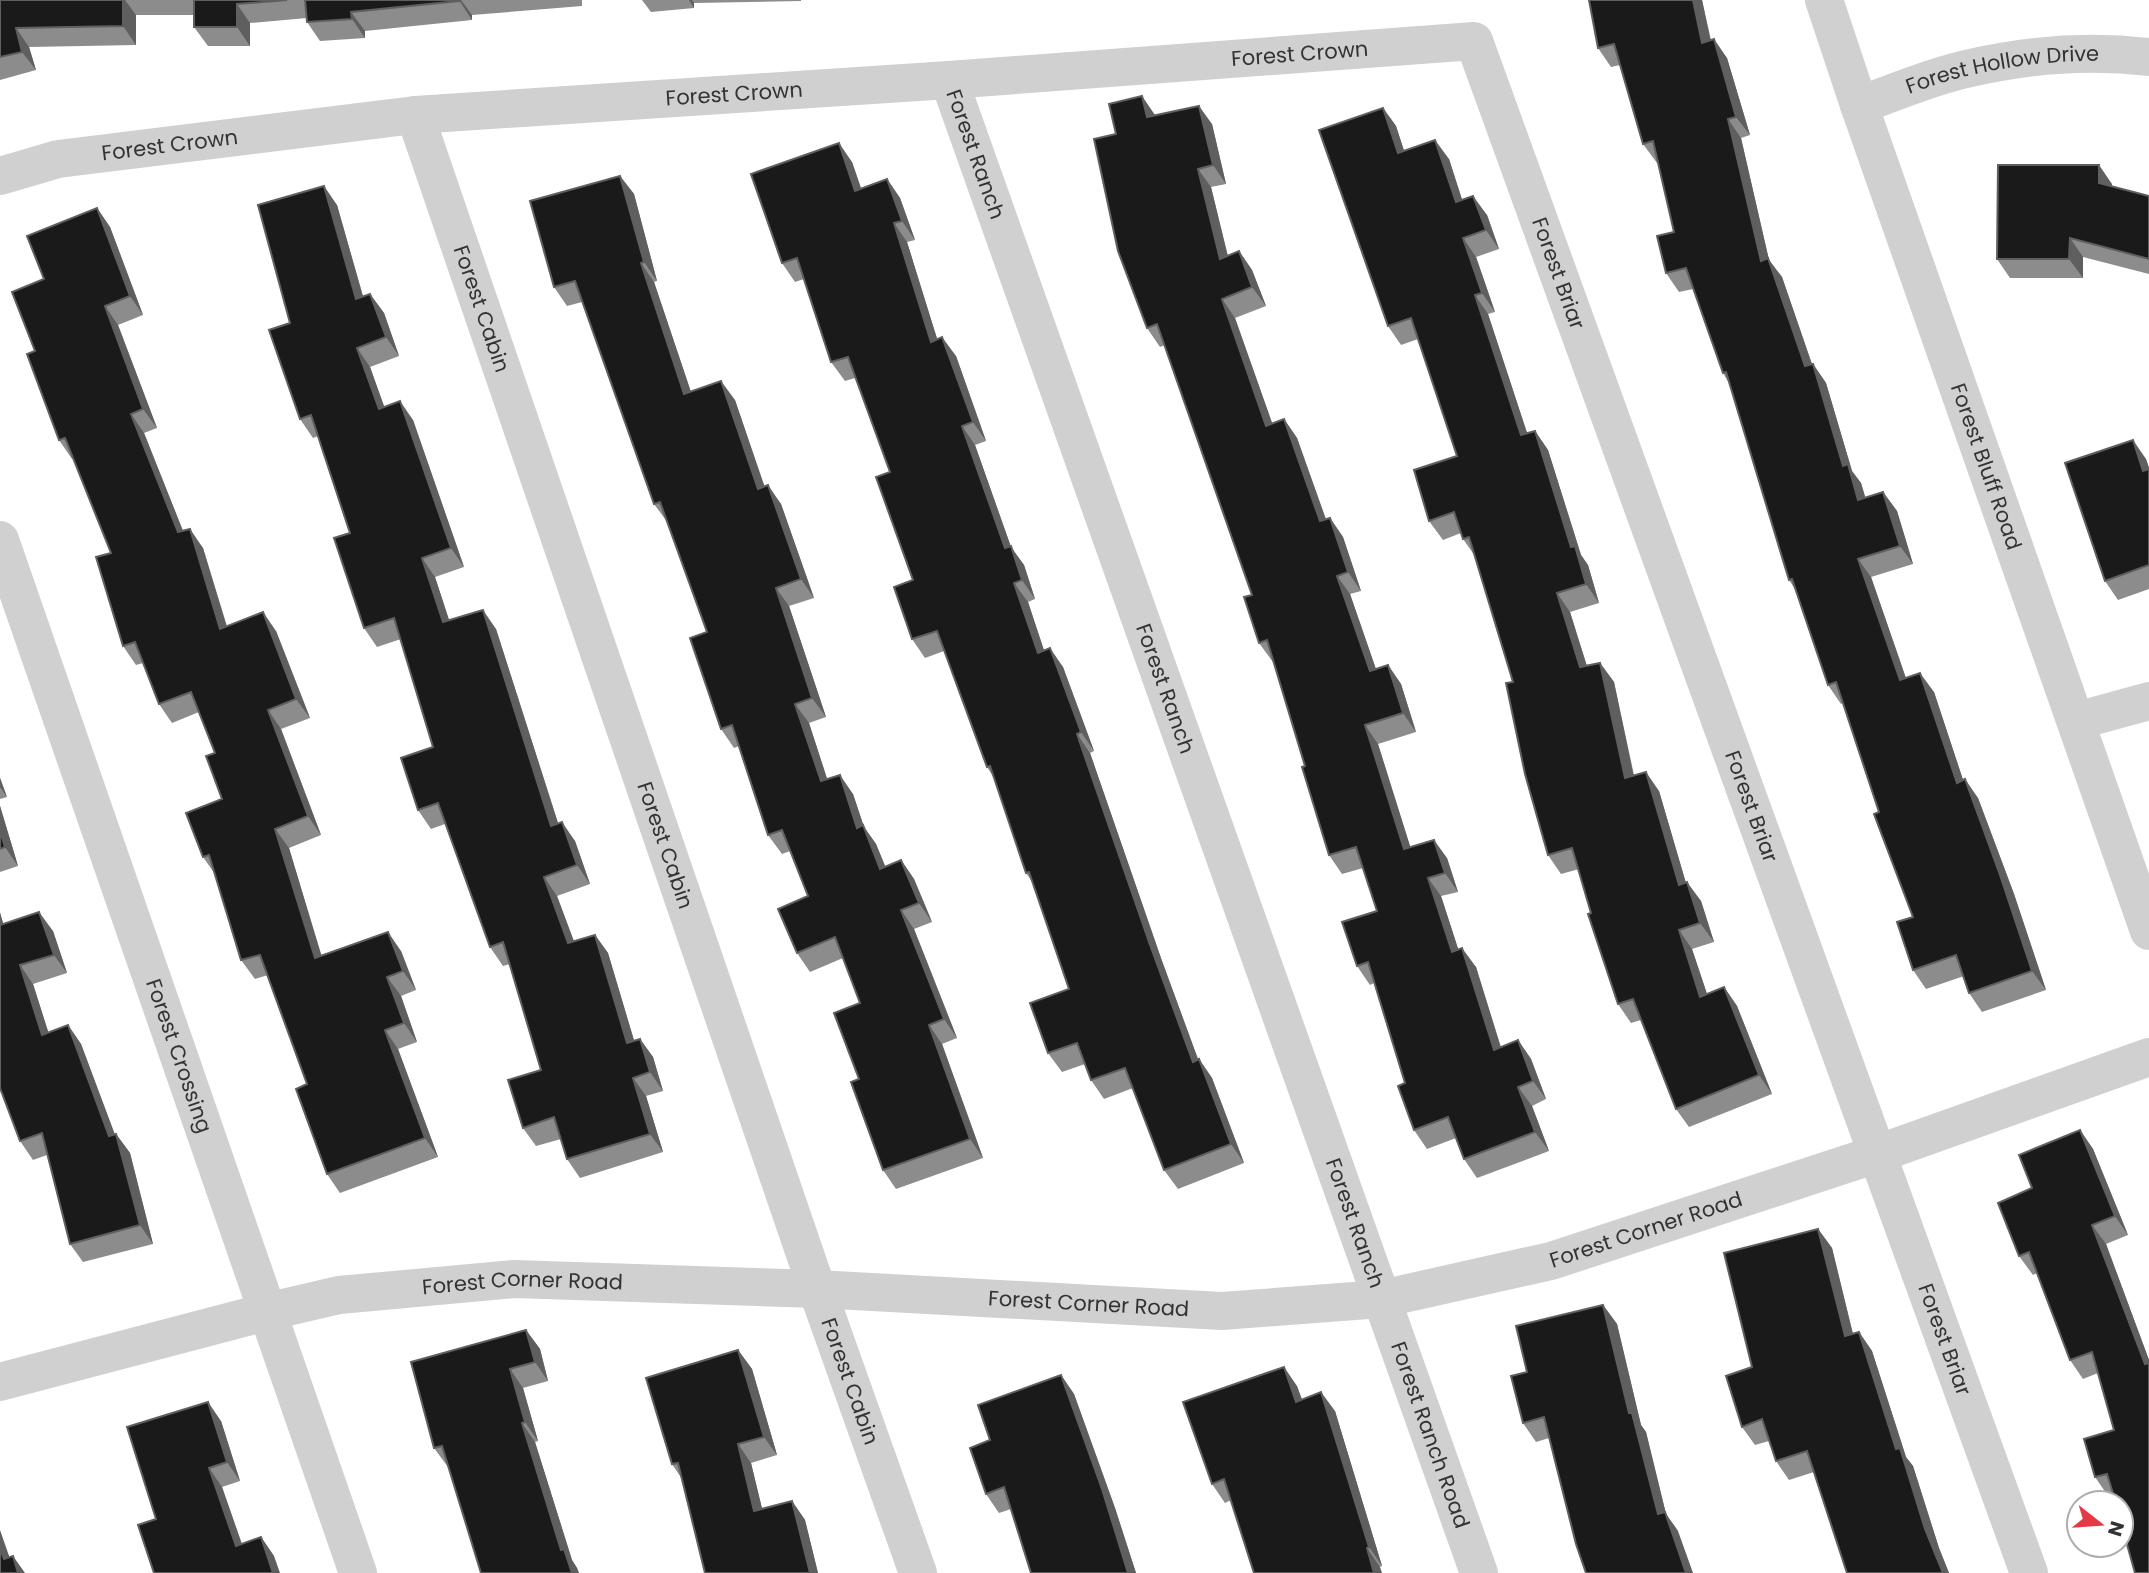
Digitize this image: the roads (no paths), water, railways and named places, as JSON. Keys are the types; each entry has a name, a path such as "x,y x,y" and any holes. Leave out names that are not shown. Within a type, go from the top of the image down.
{"street":[{"name":"Forest Bluff Road","path":"1824,0 2149,931"},
{"name":"Forest Crown","path":"0,176 58,159 415,115 950,80 1474,41"},
{"name":"Forest Briar","path":"1474,41 2029,1573"},
{"name":"Forest Hollow Drive","path":"1859,105 1965,69 2021,59 2077,54 2149,57"},
{"name":"Forest Ranch","path":"950,80 1381,1299"},
{"name":"Forest Cabin","path":"415,115 817,1289 918,1573"},
{"name":"Forest Crossing","path":"0,540 358,1573"},
{"path":"2076,721 2149,701"},
{"name":"Forest Corner Road","path":"0,1382 265,1311 340,1294 514,1279 817,1289 1222,1311 1381,1299 1551,1261 1877,1154 2149,1057"},
{"name":"Forest Ranch Road","path":"1381,1299 1479,1573"}]}
